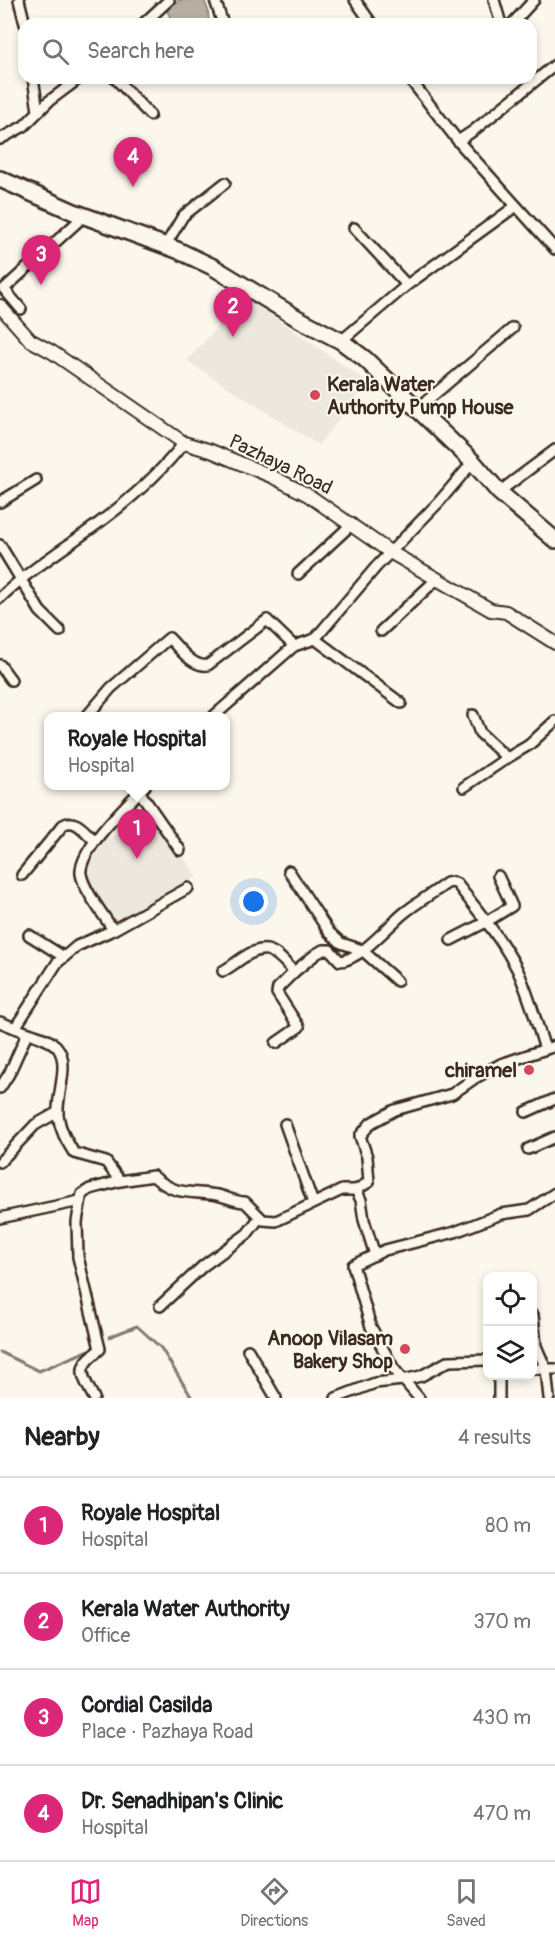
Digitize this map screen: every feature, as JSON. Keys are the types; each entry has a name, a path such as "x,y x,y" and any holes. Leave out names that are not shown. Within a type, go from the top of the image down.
{"main road":[{"path":"0,179 84,216 165,246 213,267 297,318 341,341 364,358 473,462 499,492 555,540"}],"street":[{"path":"20,0 24,18"},
{"path":"150,18 169,0"},
{"path":"215,0 221,18"},
{"path":"356,0 368,18"},
{"path":"494,0 499,18"},
{"path":"518,18 534,0"},
{"path":"156,12 156,18"},
{"path":"537,77 555,65"},
{"path":"34,84 38,111"},
{"path":"0,139 24,126 49,100 72,84"},
{"path":"121,84 150,115"},
{"path":"414,84 458,141 555,249"},
{"path":"458,141 527,84"},
{"path":"165,246 183,216 225,183"},
{"path":"341,341 407,285 516,206"},
{"path":"21,309 4,289 84,216"},
{"path":"354,228 407,285"},
{"name":"Pazhaya Road","path":"0,306 30,340 52,352 184,442 271,476 308,495 390,552 491,610 506,612 555,643"},
{"path":"417,409 513,328"},
{"path":"0,598 102,520 147,482 170,460 184,442"},
{"path":"499,492 555,450"},
{"path":"220,712 294,646 315,639 390,552 438,503 473,462"},
{"path":"0,502 36,480"},
{"path":"298,574 352,524"},
{"path":"0,545 40,611 60,631"},
{"path":"381,631 436,579"},
{"path":"91,712 111,688 169,638 196,664 202,666 208,665 267,620 294,646"},
{"path":"315,639 401,703"},
{"path":"0,665 10,680"},
{"path":"473,715 480,733 507,758"},
{"path":"464,787 529,745 555,721"},
{"path":"113,930 85,886 81,873 82,864 94,840 140,790"},
{"path":"143,790 180,850"},
{"path":"22,875 63,825 68,822 73,822 94,840"},
{"path":"289,872 329,932 341,944 362,950 398,981"},
{"path":"451,940 512,906 498,876"},
{"path":"276,1043 298,1030 299,1027 277,993 278,988 294,972 323,950 330,950 340,961 345,961 362,950 406,911 447,883 453,882 458,884 486,922 518,972 545,1049"},
{"path":"15,1028 57,963 77,946 113,930 188,888"},
{"path":"29,935 64,957"},
{"path":"223,971 257,951 268,950 294,972"},
{"path":"0,1022 51,1042 58,1047 62,1056 63,1072 58,1112 62,1134 74,1153 106,1162 120,1181"},
{"path":"0,1088 27,1034"},
{"path":"94,1398 86,1383 83,1370 85,1363 100,1349 80,1265 77,1222 82,1194 90,1189 120,1181 153,1176 164,1186 179,1192 217,1195 237,1202 245,1202 263,1220 276,1221 342,1190 356,1190 369,1182 367,1157 360,1136 371,1123 395,1110 452,1094 501,1064 555,1046"},
{"path":"526,1112 555,1099"},
{"path":"0,1162 35,1125 58,1112"},
{"path":"285,1124 314,1203"},
{"path":"528,1149 555,1137"},
{"path":"356,1190 361,1200 364,1220 375,1255"},
{"path":"419,1398 389,1361 371,1327 353,1265 401,1245 454,1232 501,1214 529,1210 555,1193"},
{"path":"0,1218 80,1201"},
{"path":"160,1306 203,1266 247,1234 260,1217"},
{"path":"534,1326 536,1346 550,1369 549,1398"},
{"path":"248,1350 276,1398"},
{"path":"336,1398 375,1383 421,1376 449,1362 483,1360"},
{"path":"499,1380 499,1398"}],"shaded area":[{"path":"179,0 204,0 209,18 170,18 166,8"},
{"path":"244,296 369,383 318,445 187,361"},
{"path":"154,812 197,877 114,923 86,872 93,846"}],"waterway":[{"path":"109,1337 137,1326 161,1348 192,1398"},
{"path":"0,1352 39,1371 92,1349"}],"place":[{"name":"Dr. Senadhipan's Clinic","path":"133,187"},
{"name":"Cordial Casilda","path":"41,285"},
{"name":"Kerala Water Authority","path":"233,337"},
{"name":"Kerala Water Authority Pump House","path":"315,395"},
{"name":"Royale Hospital","path":"137,859"},
{"name":"chiramel","path":"529,1070"},
{"name":"Anoop Vilasam Bakery Shop","path":"405,1349"}]}
